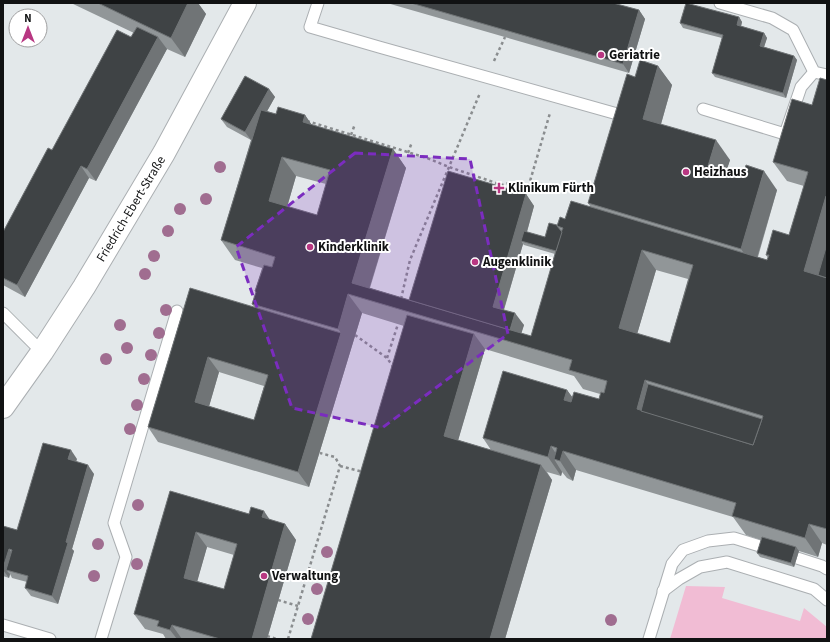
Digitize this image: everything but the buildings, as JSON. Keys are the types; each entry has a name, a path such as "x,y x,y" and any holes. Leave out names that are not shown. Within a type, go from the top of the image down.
{"street":[{"name":"Friedrich-Ebert-Straße","path":"3,407 42,352 84,288 164,153 245,3"}],"lane":[{"path":"318,3 310,27 379,48 632,118"},
{"path":"720,3 772,18 793,30 814,72"},
{"path":"814,72 827,75"},
{"path":"703,109 785,134 801,87 814,72"},
{"path":"101,639 126,556 114,523 177,311"},
{"path":"3,313 42,352"},
{"path":"649,639 672,564 683,550 708,541 734,538 763,547"},
{"path":"797,558 827,569"},
{"path":"663,591 679,579 700,567 727,562 814,588 827,600"},
{"path":"3,626 50,639"}],"path":[{"path":"400,304 410,260 505,37"},
{"path":"302,119 427,158 502,185 509,183 528,188 555,97"},
{"path":"314,128 315,124"},
{"path":"351,135 355,124"},
{"path":"408,152 412,142"},
{"path":"387,358 398,324"},
{"path":"355,335 387,358 394,369"},
{"path":"288,639 340,466 335,457 320,453"},
{"path":"340,466 370,473"},
{"path":"278,600 298,606"},
{"path":"267,636 277,639"}],"highlighted area":[{"path":"355,153 470,159 508,334 382,428 292,408 236,247"}],"shaded area":[{"path":"686,586 725,587 722,598 800,621 804,608 827,627 827,639 670,639"}],"place":[{"name":"Geriatrie","path":"601,55"},
{"name":"Heizhaus","path":"686,172"},
{"name":"Klinikum Fürth","path":"499,188"},
{"name":"Kinderklinik","path":"310,247"},
{"name":"Augenklinik","path":"475,262"},
{"name":"Verwaltung","path":"264,576"}]}
